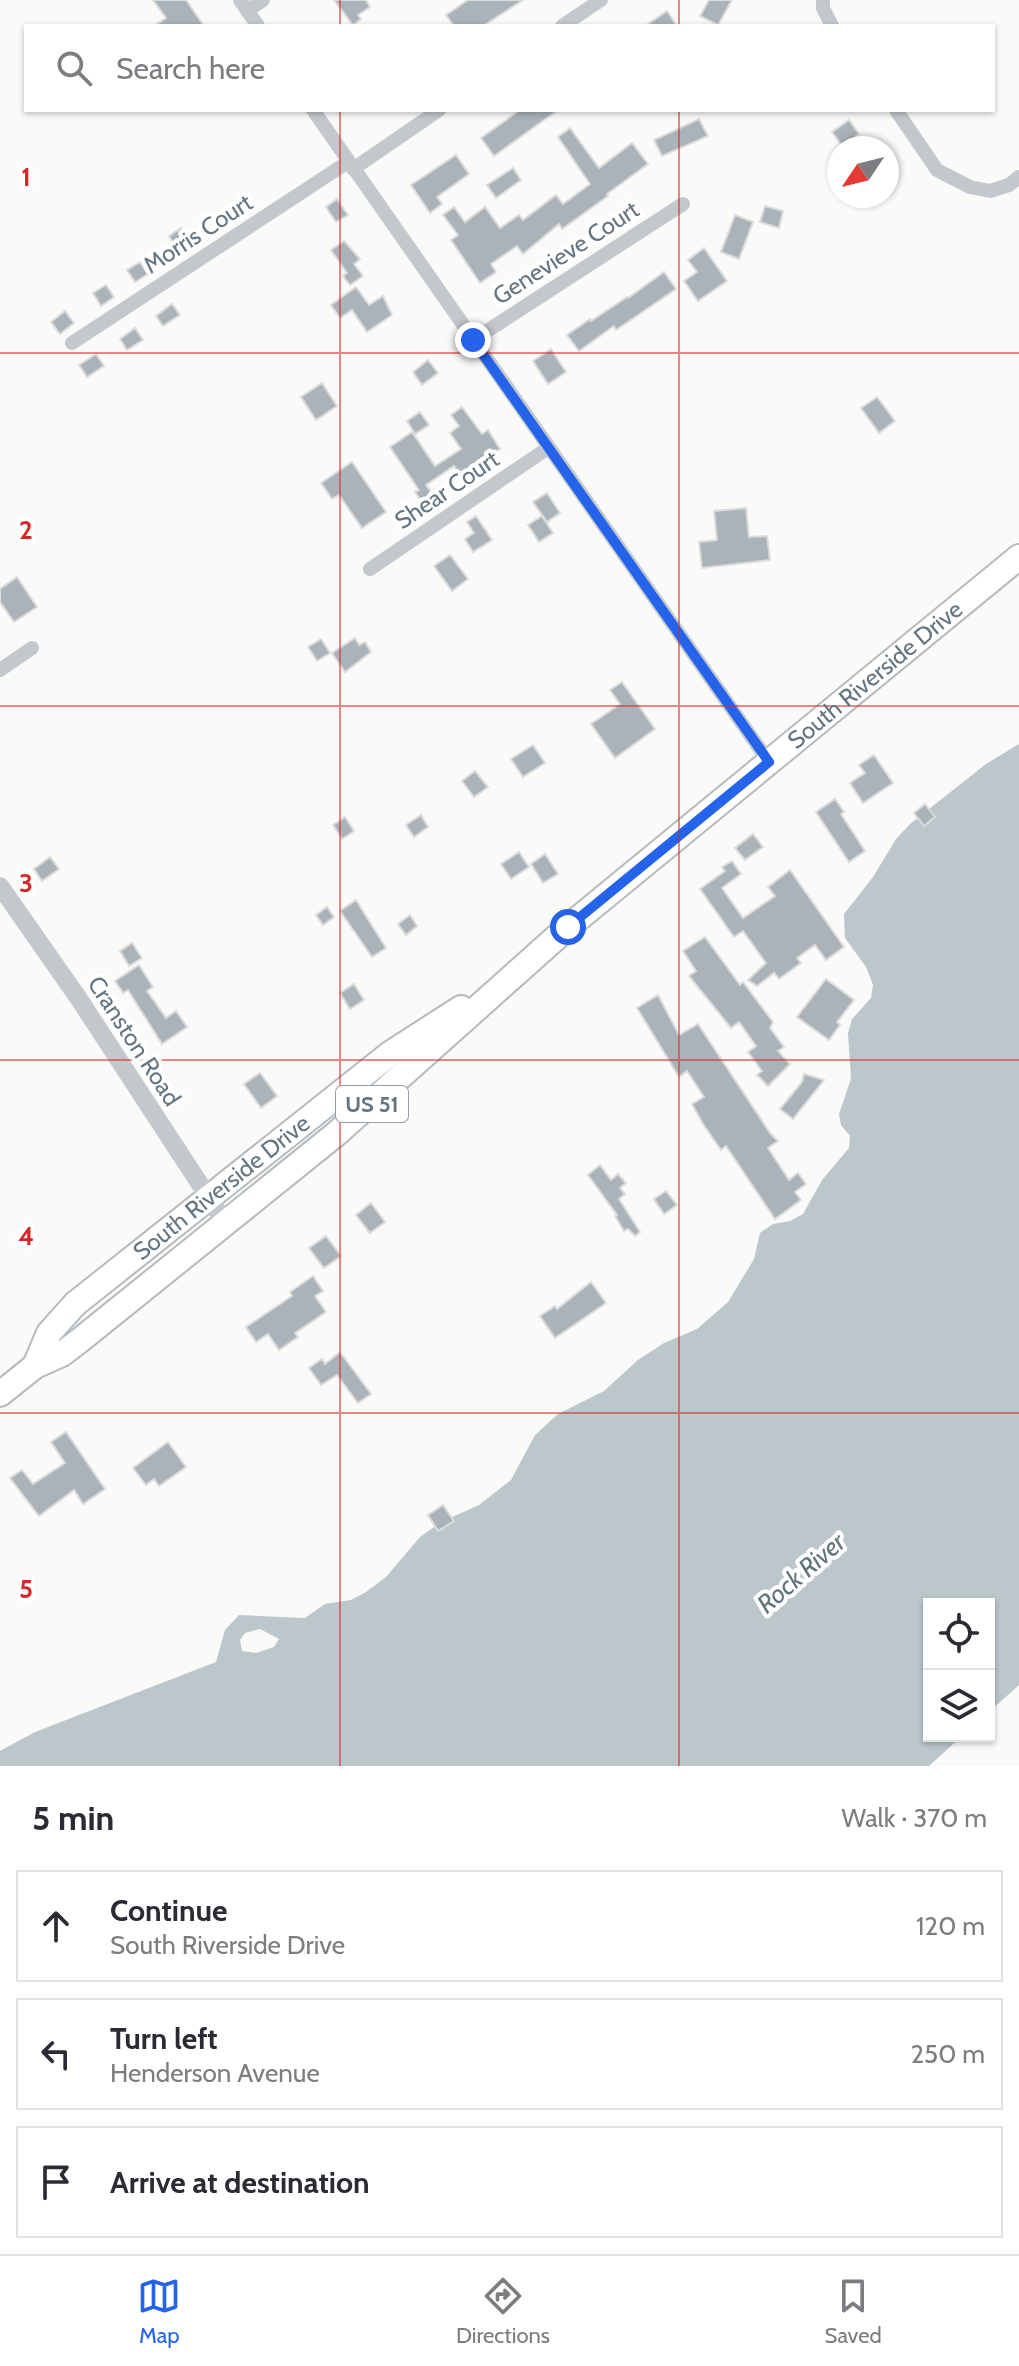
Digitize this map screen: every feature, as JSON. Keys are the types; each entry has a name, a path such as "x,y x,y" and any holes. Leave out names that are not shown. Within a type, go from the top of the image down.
{"main road":[{"name":"South Riverside Drive","path":"0,1394 35,1366 62,1354 226,1224 372,1104 511,977 1019,557"},
{"name":"South Riverside Drive","path":"35,1366 49,1333 61,1318 208,1196 391,1053 511,977"}],"street":[{"path":"257,24 244,5 263,0"},
{"path":"565,24 601,0"},
{"path":"823,0 823,8 831,24"},
{"path":"314,112 769,762"},
{"name":"Morris Court","path":"72,343 436,112"},
{"path":"897,112 937,170 970,187 990,191 1009,185 1019,177"},
{"name":"Genevieve Court","path":"473,340 683,204"},
{"name":"Shear Court","path":"370,569 548,448"},
{"path":"0,670 32,648"},
{"name":"Cranston Road","path":"0,886 79,999 226,1224"}],"water":[{"name":"Rock River","path":"1019,744 1019,1685 995,1707 995,1598 923,1598 923,1742 955,1742 929,1766 0,1766 0,1751 35,1732 216,1662 225,1630 239,1615 305,1618 325,1604 351,1600 366,1592 386,1577 420,1537 441,1522 479,1505 511,1480 535,1435 558,1414 604,1391 638,1360 664,1343 697,1329 728,1302 754,1259 760,1233 773,1224 790,1221 803,1214 822,1180 849,1148 850,1136 841,1125 839,1114 851,1079 848,1033 852,1019 871,998 873,985 866,967 845,938 844,914 873,877 896,839 910,824 986,764","holes":["260,1629 279,1639 274,1647 256,1653 242,1651 240,1640 245,1633"]}],"building":[{"path":"153,0 186,0 203,24 157,24 166,18"},
{"path":"334,0 366,0 370,7 358,15 361,19 352,24"},
{"path":"468,0 523,0 486,24 453,24 446,15"},
{"path":"709,0 732,0 719,24 700,16"},
{"path":"667,11 676,24 648,24"},
{"path":"517,112 555,112 494,156 481,138"},
{"path":"699,119 708,136 662,156 654,140"},
{"path":"849,120 859,134 835,136 832,132"},
{"path":"570,128 599,168 632,143 648,164 562,229 559,224 523,254 517,246 491,264 496,272 480,283 451,240 458,235 443,215 454,207 465,222 485,207 500,228 519,215 523,220 556,195 563,204 590,184 558,137"},
{"path":"456,155 469,174 437,197 442,204 430,213 411,185"},
{"path":"513,168 521,180 496,198 487,185"},
{"path":"337,199 348,215 336,222 326,207"},
{"path":"765,206 783,211 779,228 760,222"},
{"path":"735,215 753,222 739,259 721,252"},
{"path":"181,228 189,241 177,249 169,236"},
{"path":"344,241 360,259 354,264 363,276 350,285 343,276 347,273 331,250"},
{"path":"704,248 727,281 698,301 684,281 697,272 688,260"},
{"path":"140,262 148,274 135,282 127,270"},
{"path":"664,272 676,289 579,351 567,335"},
{"path":"106,285 114,297 101,306 93,293"},
{"path":"356,287 369,305 383,296 392,315 367,332 352,310 340,318 331,305"},
{"path":"172,304 180,315 163,326 156,316"},
{"path":"65,311 74,323 60,334 51,322"},
{"path":"135,328 143,340 127,350 120,339"},
{"path":"551,349 566,372 548,384 533,361"},
{"path":"96,354 104,366 87,377 79,365"},
{"path":"428,360 438,373 422,385 413,372"},
{"path":"322,383 337,406 316,420 301,397"},
{"path":"877,397 895,421 879,433 861,408"},
{"path":"462,407 482,434 488,430 500,449 461,476 454,466 426,485 435,497 424,505 415,492 419,490 390,447 412,432 435,466 461,449 450,433 459,426 451,415"},
{"path":"420,412 429,425 415,434 407,421"},
{"path":"352,462 386,512 362,528 339,495 332,499 321,483"},
{"path":"547,493 560,513 547,522 533,502"},
{"path":"746,508 749,537 767,536 770,560 702,568 699,542 717,540 714,511"},
{"path":"476,516 492,540 473,552 465,539 474,533 467,522"},
{"path":"542,516 553,533 539,542 528,525"},
{"path":"450,555 468,579 452,591 434,566"},
{"path":"17,577 37,607 14,622 0,602 0,589"},
{"path":"355,638 359,645 365,642 371,652 345,672 332,653"},
{"path":"321,639 330,653 317,661 308,647"},
{"path":"622,682 655,729 615,758 591,724 620,704 610,690"},
{"path":"533,745 545,763 523,777 511,759"},
{"path":"874,755 893,783 863,803 850,783 865,773 859,765"},
{"path":"475,771 488,787 474,797 462,781"},
{"path":"835,799 865,851 849,862 816,812"},
{"path":"925,804 935,817 924,826 914,813"},
{"path":"421,815 428,827 414,837 406,825"},
{"path":"345,817 354,831 342,839 333,825"},
{"path":"753,834 763,847 745,860 735,848"},
{"path":"519,852 529,867 511,879 501,864"},
{"path":"545,854 558,874 543,883 531,864"},
{"path":"50,857 59,869 42,881 34,869"},
{"path":"732,861 741,874 722,888 743,918 775,896 768,887 790,870 844,947 826,960 815,945 797,958 801,963 779,979 774,973 757,986 748,980 766,963 743,931 734,937 700,889 725,871 722,867"},
{"path":"356,900 386,948 372,957 340,911"},
{"path":"327,907 334,917 323,925 316,915"},
{"path":"410,915 417,926 406,935 398,924"},
{"path":"705,937 740,985 743,982 773,1022 770,1028 784,1047 778,1051 790,1064 768,1086 757,1075 762,1071 748,1052 756,1046 739,1022 731,1028 689,976 696,971 683,951"},
{"path":"132,943 142,958 129,966 120,951"},
{"path":"139,965 153,987 147,991 166,1018 176,1011 187,1027 162,1044 128,990 123,993 115,981"},
{"path":"826,979 854,1000 837,1022 840,1025 829,1040 797,1017"},
{"path":"354,984 364,1000 350,1009 340,993"},
{"path":"658,995 679,1035 698,1024 778,1141 768,1148 789,1180 798,1173 806,1184 795,1192 801,1200 775,1219 726,1146 721,1150 703,1124 692,1104 704,1097 687,1071 679,1077 637,1008"},
{"path":"260,1073 277,1096 261,1108 244,1084"},
{"path":"804,1074 824,1080 793,1119 780,1109 802,1082"},
{"path":"600,1165 611,1180 618,1174 626,1183 620,1188 625,1194 619,1199 640,1232 635,1236 628,1229 624,1231 617,1215 588,1175"},
{"path":"666,1191 677,1205 664,1214 654,1199"},
{"path":"371,1203 385,1222 370,1233 356,1215"},
{"path":"326,1236 341,1256 324,1268 309,1248"},
{"path":"313,1276 323,1291 315,1296 326,1312 295,1333 298,1337 279,1350 268,1334 256,1342 246,1327 292,1296 290,1292"},
{"path":"591,1282 606,1303 555,1338 540,1316 555,1306 557,1309"},
{"path":"340,1352 371,1394 358,1403 337,1375 321,1385 309,1368 322,1359 325,1364"},
{"path":"66,1432 105,1489 83,1504 74,1490 39,1516 10,1478 22,1470 33,1484 65,1463 51,1442"},
{"path":"168,1442 186,1467 159,1486 154,1479 146,1485 133,1468"},
{"path":"443,1505 454,1521 438,1531 428,1515"}],"route":[{"path":"473,340 769,762 568,927"}]}
